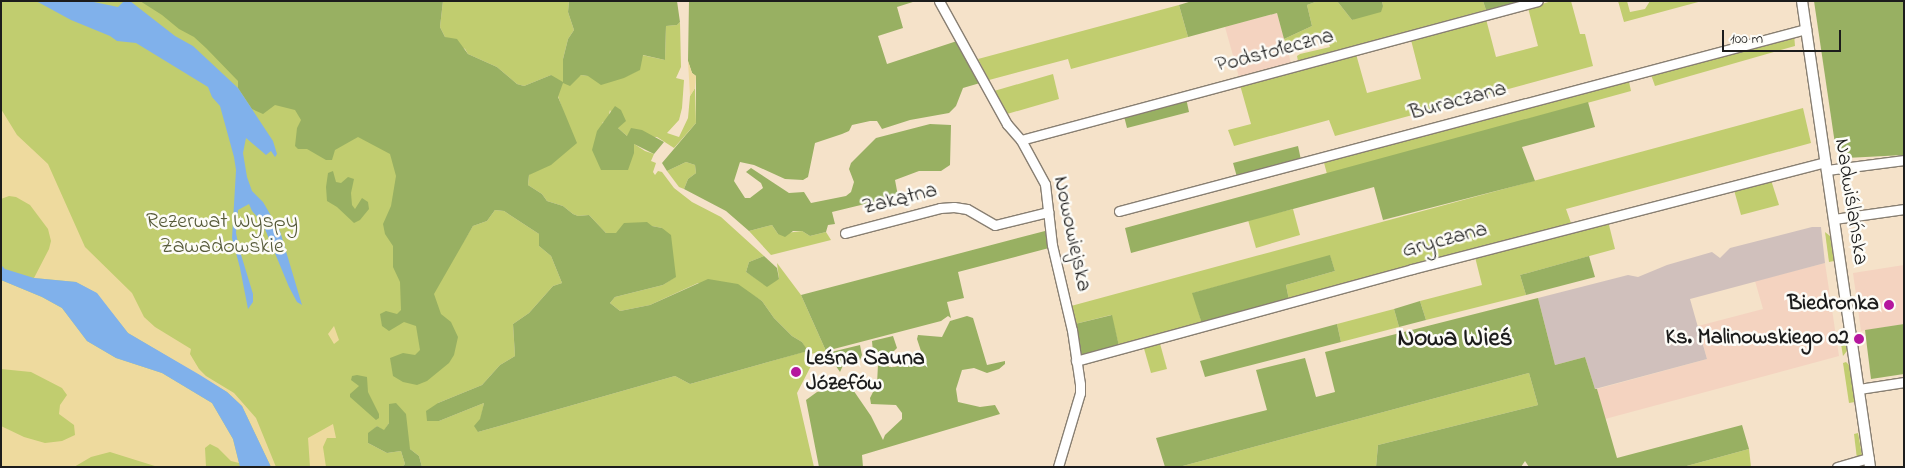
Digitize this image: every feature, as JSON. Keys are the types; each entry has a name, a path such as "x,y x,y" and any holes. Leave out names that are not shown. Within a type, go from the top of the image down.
{"main road":[{"name":"Nadwiślańska","path":"1802,1 1870,462"}],"street":[{"name":"Nowowiejska","path":"939,1 1007,124 1021,140 1045,184 1052,248 1072,330 1080,393 1058,467"},
{"name":"Podstołeczna","path":"1021,140 1538,1"},
{"name":"Buraczana","path":"1119,211 1806,29"},
{"name":"Gryczana","path":"1076,360 1412,270 1826,166 1904,160"},
{"name":"Zakątna","path":"845,233 940,208 954,207 967,209 995,225 1048,212"},
{"path":"1834,219 1904,209"},
{"path":"1859,389 1904,382"},
{"path":"1837,467 1870,462"}],"shaded area":[{"path":"1277,13 1291,63 1239,77 1225,27"},
{"path":"1812,227 1821,227 1825,263 1690,299 1707,359 1595,389 1585,357 1555,365 1538,298 1628,275 1638,277 1667,265 1712,252 1720,258 1730,248"},
{"path":"1825,263 1839,356 1605,419 1597,389 1707,359 1698,326 1763,309 1755,281"},
{"path":"1904,265 1904,324 1861,331 1853,273"}],"green space":[{"name":"Rezerwat Wyspy Zawadowskie","path":"1,1 392,1 451,262 473,226 487,221 495,210 504,211 539,234 539,246 551,256 562,283 553,286 529,313 513,324 515,356 500,365 482,385 438,403 439,421 484,403 478,432 675,376 690,384 807,351 802,342 792,336 774,318 762,301 751,294 698,283 650,305 620,311 610,303 615,297 663,285 675,277 673,260 662,228 652,226 616,234 606,233 589,215 578,216 573,214 563,206 547,201 542,194 528,185 529,175 565,117 551,75 524,86 517,84 497,67 468,54 465,49 445,37 440,27 443,1 569,1 568,12 574,30 568,39 563,59 563,82 581,75 588,76 642,55 665,60 666,26 677,25 680,22 681,67 676,78 684,80 682,108 679,120 667,133 679,137 688,118 690,96 695,88 696,123 674,148 657,137 627,136 618,128 610,110 608,119 602,123 645,151 654,154 651,161 656,163 653,172 655,175 658,171 662,172 674,188 692,202 721,217 764,256 749,262 746,272 763,283 779,279 777,263 801,295 826,351 810,354 812,364 797,393 814,467 422,467 419,456 410,449 389,423 384,431 377,426 368,434 368,443 387,453 401,451 405,464 402,467 1,467"},
{"path":"140,1 443,1 440,27 445,37 457,39 468,54 497,67 517,84 524,86 551,75 563,82 563,59 568,39 574,30 568,12 569,1 677,1 680,22 677,25 666,26 665,60 643,55 640,70 624,78 601,85 588,76 581,75 570,86 563,83 558,97 577,143 551,165 529,175 528,185 542,194 547,201 563,206 573,214 578,216 589,215 606,233 616,233 624,223 647,222 652,226 662,228 671,235 676,277 663,285 615,297 610,303 620,311 650,305 708,279 738,284 762,301 774,318 792,336 802,342 808,351 690,384 675,376 478,432 474,426 480,419 484,403 439,421 427,421 426,411 438,403 482,385 500,365 515,356 513,324 529,313 553,286 562,283 551,256 539,246 539,234 504,211 495,210 487,221 473,226 434,294 441,314 451,322 458,337 454,355 449,363 427,381 417,385 403,382 393,376 390,358 403,353 415,355 420,350 416,326 404,322 389,331 382,326 380,314 386,311 397,314 401,310 400,282 393,267 393,246 385,234 383,224 391,206 396,176 390,154 358,137 335,150 332,160 326,160 307,149 298,149 295,146 297,128 301,120 295,110 275,105 263,114 252,109 238,88 238,81 206,48 194,37 179,29"},
{"path":"689,1 916,1 897,7 903,28 878,36 887,64 957,41 980,83 963,88 956,106 949,113 910,120 882,129 877,121 852,125 849,131 815,143 808,177 803,180 785,179 754,165 740,162 734,181 745,198 750,198 763,188 761,183 746,172 751,168 789,193 804,192 811,203 846,196 851,192 854,182 849,169 851,163 876,138 930,124 951,125 950,165 941,171 919,171 895,180 898,196 832,212 835,224 828,225 826,232 810,236 802,231 793,231 785,237 778,234 772,225 749,231 726,211 684,189 688,179 696,173 695,165 686,162 667,171 662,163 696,123 696,76 692,73 688,61"},
{"path":"1192,1 1318,1 1307,5 1312,26 1284,39 1277,13 1188,37 1179,5"},
{"path":"1318,1 1337,1 1352,20 1383,6 1382,1 1483,1 1486,10 1298,61 1297,56 1300,54 1330,47 1325,32 1298,38 1286,45 1284,39 1312,26 1307,5"},
{"path":"1337,1 1382,1 1383,6 1381,12 1352,20"},
{"path":"1483,1 1518,1 1519,3 1486,10"},
{"path":"1552,1 1571,1 1580,34 1585,34 1593,66 1335,136 1329,120 1234,146 1228,130 1251,124 1240,85 1356,54 1367,93 1421,79 1411,40 1486,19 1496,57 1538,46 1528,8"},
{"path":"1618,1 1627,1 1630,12 1645,9 1650,1 1702,1 1624,22"},
{"path":"1814,1 1904,1 1904,155 1846,158 1835,144"},
{"path":"1179,5 1188,37 1071,69 1068,59 989,80 978,59"},
{"path":"1794,34 1795,46 1655,86 1650,72"},
{"path":"1053,74 1059,99 1007,114 997,101 994,91"},
{"path":"1628,77 1631,91 1327,174 1323,159"},
{"path":"1186,98 1189,112 1127,128 1124,116"},
{"path":"1588,102 1595,127 1522,147 1535,181 1383,220 1374,187 1131,253 1125,228"},
{"path":"615,106 621,110 626,121 618,128 627,136 631,128 642,130 664,142 654,154 634,144 634,153 628,170 601,170 592,150 597,131"},
{"path":"1803,108 1811,143 1566,209 1571,223 1289,300 1286,285 1335,271 1330,256 1193,293 1202,324 1119,346 1111,315 1075,324 1071,306"},
{"path":"1298,146 1301,160 1237,177 1233,163"},
{"path":"686,162 695,165 696,173 688,179 684,189 679,187 667,171"},
{"path":"333,171 336,182 341,183 348,177 354,179 351,193 352,205 355,209 362,198 368,202 369,209 360,220 354,223 337,207 327,201 328,173"},
{"path":"1771,180 1779,205 1741,215 1734,190"},
{"path":"1293,209 1300,235 1256,248 1248,220"},
{"path":"1608,221 1615,249 1520,275 1526,295 1426,320 1420,301 1482,285 1475,257"},
{"path":"772,225 778,234 802,231 810,236 826,232 831,240 771,255 749,231"},
{"path":"1045,231 1049,248 958,272 964,298 947,302 951,318 948,316 941,321 826,351 801,295"},
{"path":"1825,232 1830,236 1834,261 1829,262"},
{"path":"1330,255 1335,271 1286,285 1289,300 1202,324 1192,293"},
{"path":"764,256 777,268 779,279 767,287 746,272 749,262"},
{"path":"1589,256 1595,277 1526,295 1520,275"},
{"path":"1538,298 1555,365 1585,357 1595,389 1597,389 1617,458 1742,425 1749,449 1683,467 1529,467 1525,461 1521,467 1376,467 1378,445 1538,405 1529,373 1179,467 1165,467 1156,438 1267,410 1256,370 1305,358 1316,397 1335,392 1325,352"},
{"path":"1420,301 1426,320 1399,327 1394,309"},
{"path":"1394,309 1399,327 1341,342 1337,324"},
{"path":"1112,315 1119,346 1082,356 1075,324"},
{"path":"967,316 973,318 987,365 1005,361 1005,364 999,369 987,373 974,368 962,370 956,389 958,402 980,407 995,405 1000,414 862,455 863,467 819,467 806,400 817,392 849,384 871,416 883,440 885,435 902,419 902,413 896,405 871,404 870,398 877,384 878,364 885,362 889,367 895,367 920,359 922,354 917,339 918,335 942,337 950,321"},
{"path":"1337,324 1341,342 1205,377 1200,361"},
{"path":"1904,324 1904,374 1871,379 1865,330"},
{"path":"1841,331 1845,334 1847,351 1843,356 1839,332"},
{"path":"893,336 897,348 892,353 873,352 872,341"},
{"path":"1159,340 1167,369 1151,373 1143,345"},
{"path":"860,345 862,355 860,360 845,361 840,372 827,353"},
{"path":"1846,362 1849,365 1855,402 1849,403 1843,363"},
{"path":"1529,373 1538,405 1378,445 1376,467 1179,467"},
{"path":"352,376 367,377 368,392 379,414 379,418 376,420 350,397 350,394 359,386 351,380"},
{"path":"396,403 406,414 410,449 419,456 422,467 402,467 405,464 401,451 387,453 368,443 368,433 377,426 384,430 389,423 389,404"},
{"path":"1858,433 1862,455 1857,459 1854,434"},
{"path":"1749,449 1751,467 1683,467"}],"sand":[{"path":"688,61 692,73 696,76 695,88 690,96"},
{"path":"1,109 17,135 48,164 85,247 132,293 144,317 155,327 191,349 190,354 199,369 206,376 234,393 256,418 276,467 271,467 242,406 227,392 128,333 96,293 76,282 34,278 49,249 51,241 48,229 30,205 16,197 9,196 1,199"},
{"path":"1,280 42,297 62,308 87,341 116,358 162,373 212,403 233,439 239,463 231,461 218,448 210,444 205,448 206,467 158,467 110,452 91,457 74,467 1,467 1,426 24,437 45,443 62,441 75,435 74,425 59,414 60,405 67,395 62,388 31,372 1,369"},
{"path":"334,326 339,340 334,344 328,334"},
{"path":"333,424 336,438 327,438 323,447 326,467 310,467 308,438"}],"water":[{"path":"36,1 89,1 118,7 124,1 130,1 175,36 193,46 238,88 273,141 277,154 275,157 271,151 266,155 246,138 243,153 247,177 252,191 263,202 280,231 302,305 297,302 289,287 262,222 252,211 249,204 238,210 236,233 253,294 253,302 248,309 232,238 236,170 234,157 220,106 212,97 208,87 136,43 117,41 110,36 71,20"},
{"path":"1,265 5,269 34,278 76,282 97,293 128,333 227,392 242,406 271,467 240,467 233,439 212,403 162,373 116,358 87,341 62,308 42,297 1,280"}],"place":[{"name":"Biedronka","path":"1889,305"},
{"name":"Ks. Malinowskiego 02","path":"1859,339"},
{"name":"Leśna Sauna Józefów","path":"796,372"}],"district":[{"name":"Nowa Wieś","path":"1455,339"}]}
